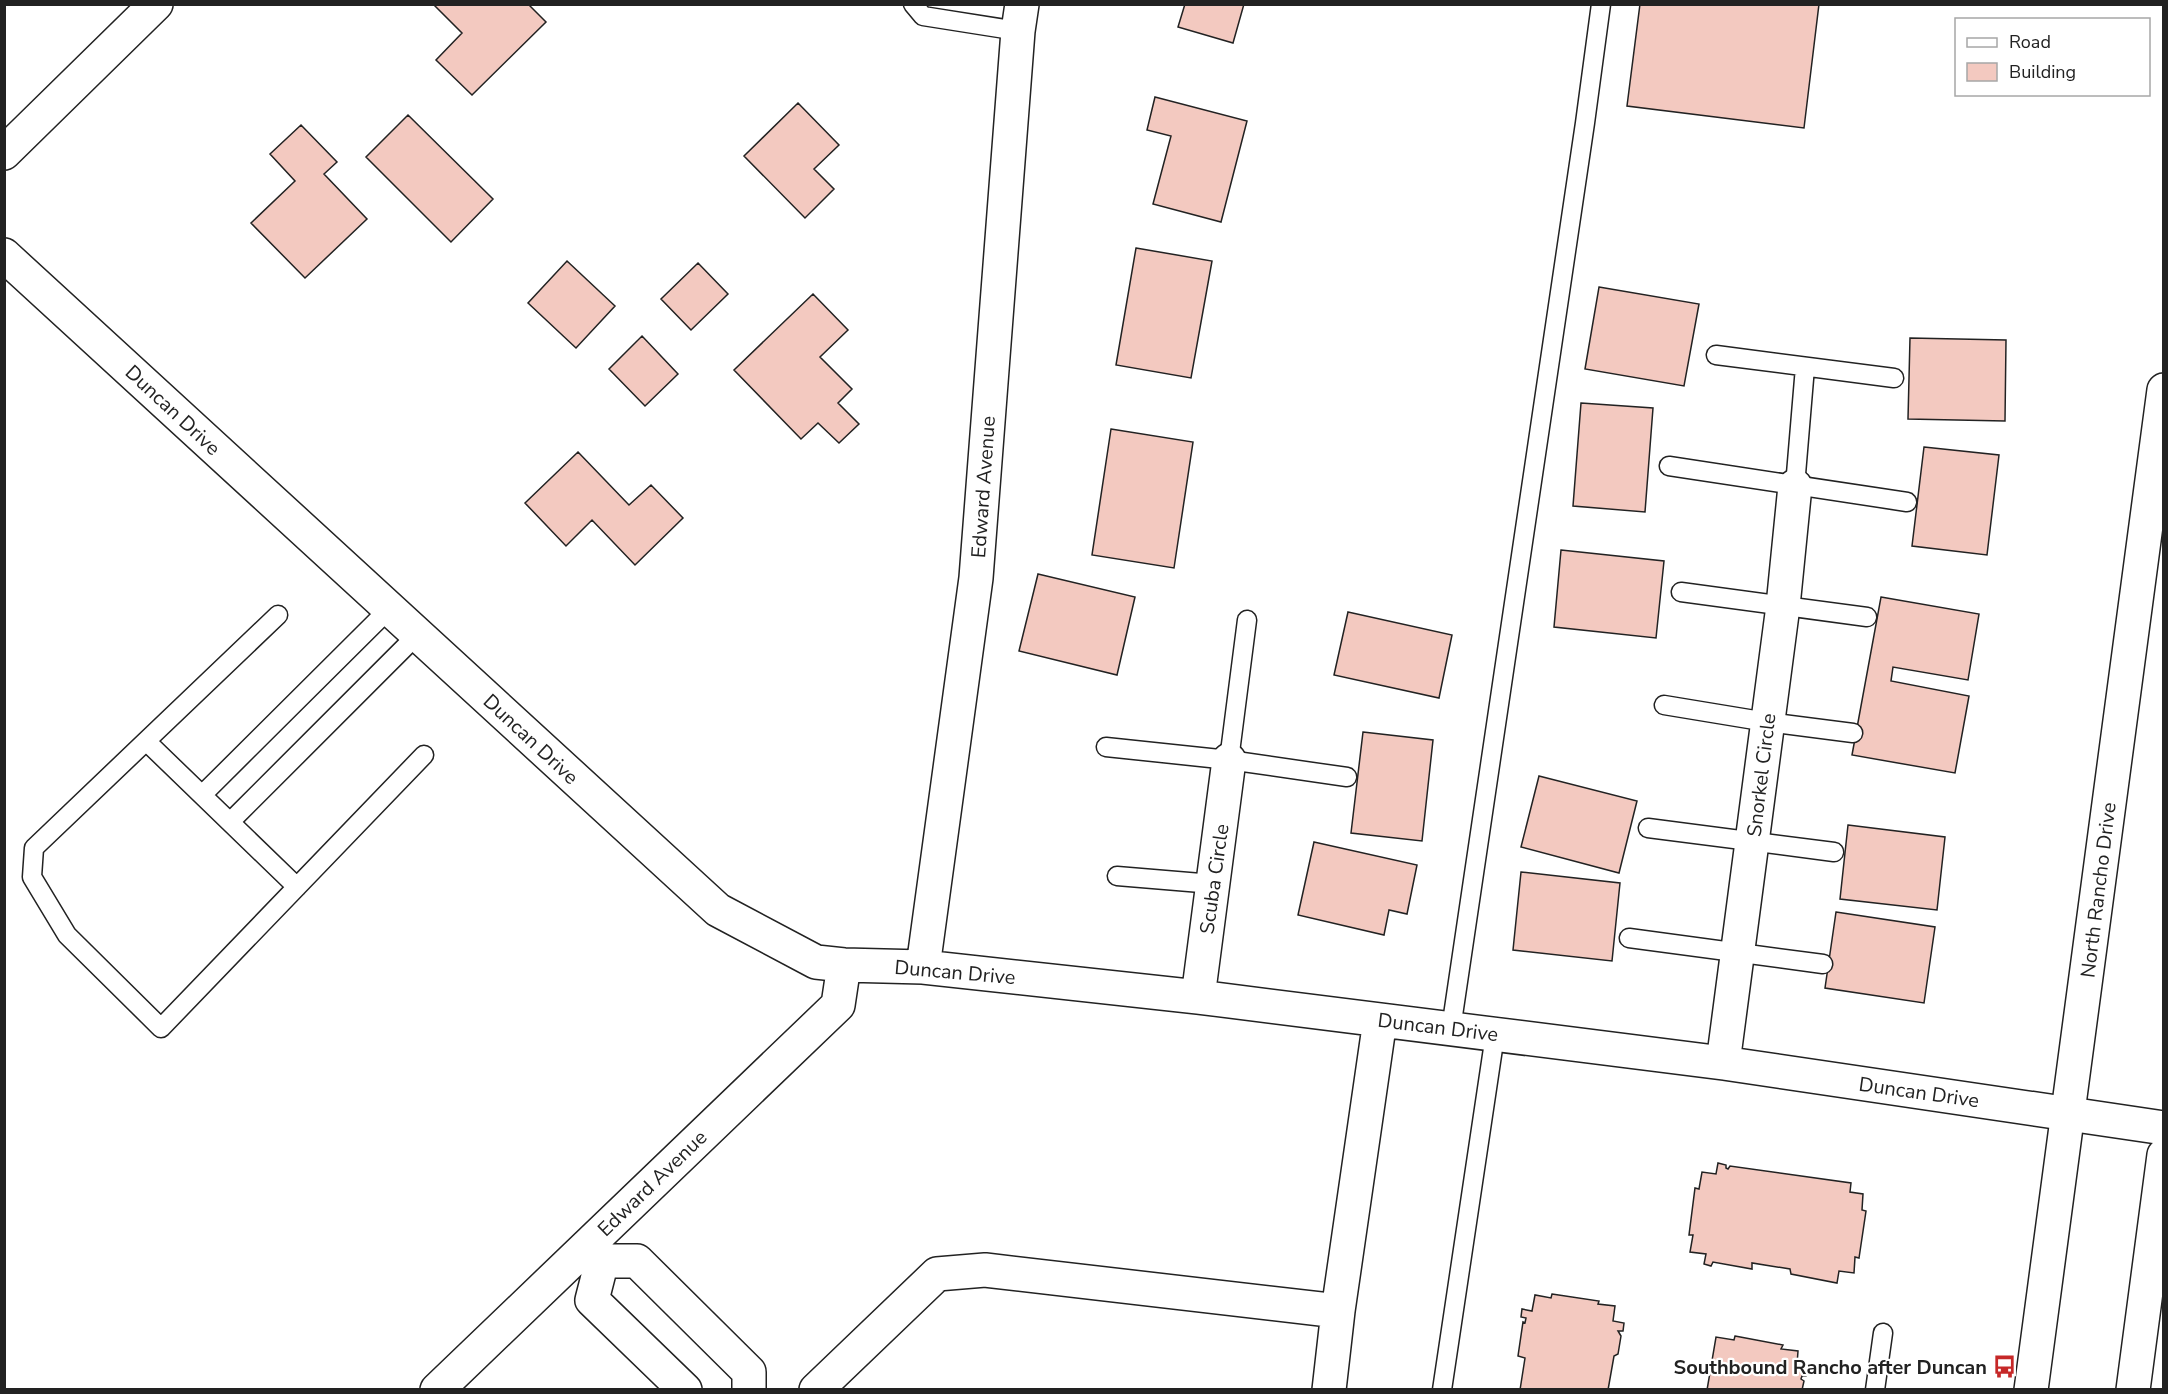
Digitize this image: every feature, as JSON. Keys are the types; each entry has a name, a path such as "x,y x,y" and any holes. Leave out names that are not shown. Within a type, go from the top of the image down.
{"street":[{"path":"4,153 156,4"},
{"name":"Edward Avenue","path":"923,967 976,578 1020,18"},
{"name":"Duncan Drive","path":"4,255 718,910 816,962 923,967 1198,997 1723,1064 2163,1128"},
{"name":"North Rancho Drive","path":"2031,1389 2163,390"},
{"name":"Snorkel Circle","path":"1723,1064 1783,606 1795,486"},
{"name":"Scuba Circle","path":"1198,997 1229,760"},
{"name":"Edward Avenue","path":"437,1389 594,1254 838,1005 844,965"},
{"path":"1329,1389 1380,1020"},
{"path":"2133,1389 2163,1155"},
{"path":"685,1389 592,1300 594,1254 637,1261 749,1372 749,1389"},
{"path":"816,1389 937,1274 985,1270 1338,1311"}],"lane":[{"path":"913,4 923,16 1020,18"},
{"path":"1451,1029 1584,134 1601,4"},
{"path":"1716,355 1894,378"},
{"path":"1795,486 1805,367"},
{"path":"1669,466 1907,502"},
{"path":"1681,592 1867,617"},
{"path":"202,795 389,609"},
{"path":"278,615 33,848 32,877 68,935 161,1028 424,755"},
{"path":"1229,760 1248,620"},
{"path":"230,822 417,634"},
{"path":"1664,705 1853,733"},
{"path":"146,741 297,887"},
{"path":"1106,747 1229,760 1347,777"},
{"path":"1648,828 1834,852"},
{"path":"1117,876 1213,884"},
{"path":"1629,938 1823,964"},
{"path":"1442,1389 1495,1035"},
{"path":"1875,1389 1882,1333"}],"building":[{"path":"433,4 528,4 546,22 472,95 436,60 462,33"},
{"path":"1185,4 1244,4 1233,43 1178,27"},
{"path":"1640,4 1819,4 1804,128 1627,106"},
{"path":"1155,97 1247,121 1221,222 1153,204 1171,136 1147,130"},
{"path":"798,103 839,145 814,169 834,189 805,218 744,156"},
{"path":"408,115 493,199 451,242 366,157"},
{"path":"301,125 337,162 324,174 367,219 305,278 251,223 295,181 270,154"},
{"path":"1136,248 1212,261 1191,378 1116,365"},
{"path":"567,261 615,306 576,348 528,303"},
{"path":"698,263 728,294 691,330 661,299"},
{"path":"1599,287 1699,304 1684,386 1585,369"},
{"path":"813,294 848,330 820,357 852,389 838,403 859,424 839,443 818,423 801,439 734,370"},
{"path":"642,336 678,374 645,406 609,369"},
{"path":"1910,338 2006,340 2005,421 1908,419"},
{"path":"1581,403 1653,408 1645,512 1573,506"},
{"path":"1111,429 1193,442 1174,568 1092,555"},
{"path":"1924,447 1999,455 1987,555 1912,546"},
{"path":"578,452 629,505 651,485 683,518 635,565 592,520 566,546 525,503"},
{"path":"1561,550 1664,561 1656,638 1554,627"},
{"path":"1038,574 1135,597 1117,675 1019,651"},
{"path":"1881,597 1979,614 1968,680 1893,667 1891,681 1969,696 1955,773 1852,755"},
{"path":"1348,612 1452,635 1439,698 1334,675"},
{"path":"1363,732 1433,740 1422,841 1351,833"},
{"path":"1539,776 1637,801 1619,873 1521,847"},
{"path":"1848,825 1945,837 1937,910 1840,899"},
{"path":"1314,842 1417,865 1407,914 1389,910 1384,935 1298,915"},
{"path":"1521,872 1620,883 1612,961 1513,950"},
{"path":"1836,912 1935,927 1924,1003 1825,988"},
{"path":"1718,1163 1726,1165 1728,1169 1730,1166 1851,1183 1850,1192 1863,1194 1862,1210 1866,1211 1859,1258 1855,1257 1854,1273 1839,1271 1837,1283 1791,1274 1790,1269 1752,1263 1752,1269 1713,1262 1711,1266 1704,1264 1706,1254 1690,1252 1693,1235 1689,1235 1695,1188 1699,1189 1702,1172 1716,1174"},
{"path":"1552,1294 1599,1301 1598,1304 1615,1306 1613,1321 1624,1323 1623,1331 1618,1331 1621,1336 1618,1354 1614,1356 1608,1390 1520,1390 1525,1358 1518,1356 1523,1322 1525,1323 1526,1318 1521,1317 1522,1309 1532,1311 1535,1295 1551,1298"},
{"path":"1735,1336 1783,1345 1781,1349 1798,1351 1797,1365 1808,1367 1806,1376 1802,1376 1801,1379 1804,1381 1802,1390 1707,1390 1716,1337 1734,1340"}],"place":[{"name":"Southbound Rancho after Duncan","path":"2005,1367"}]}
